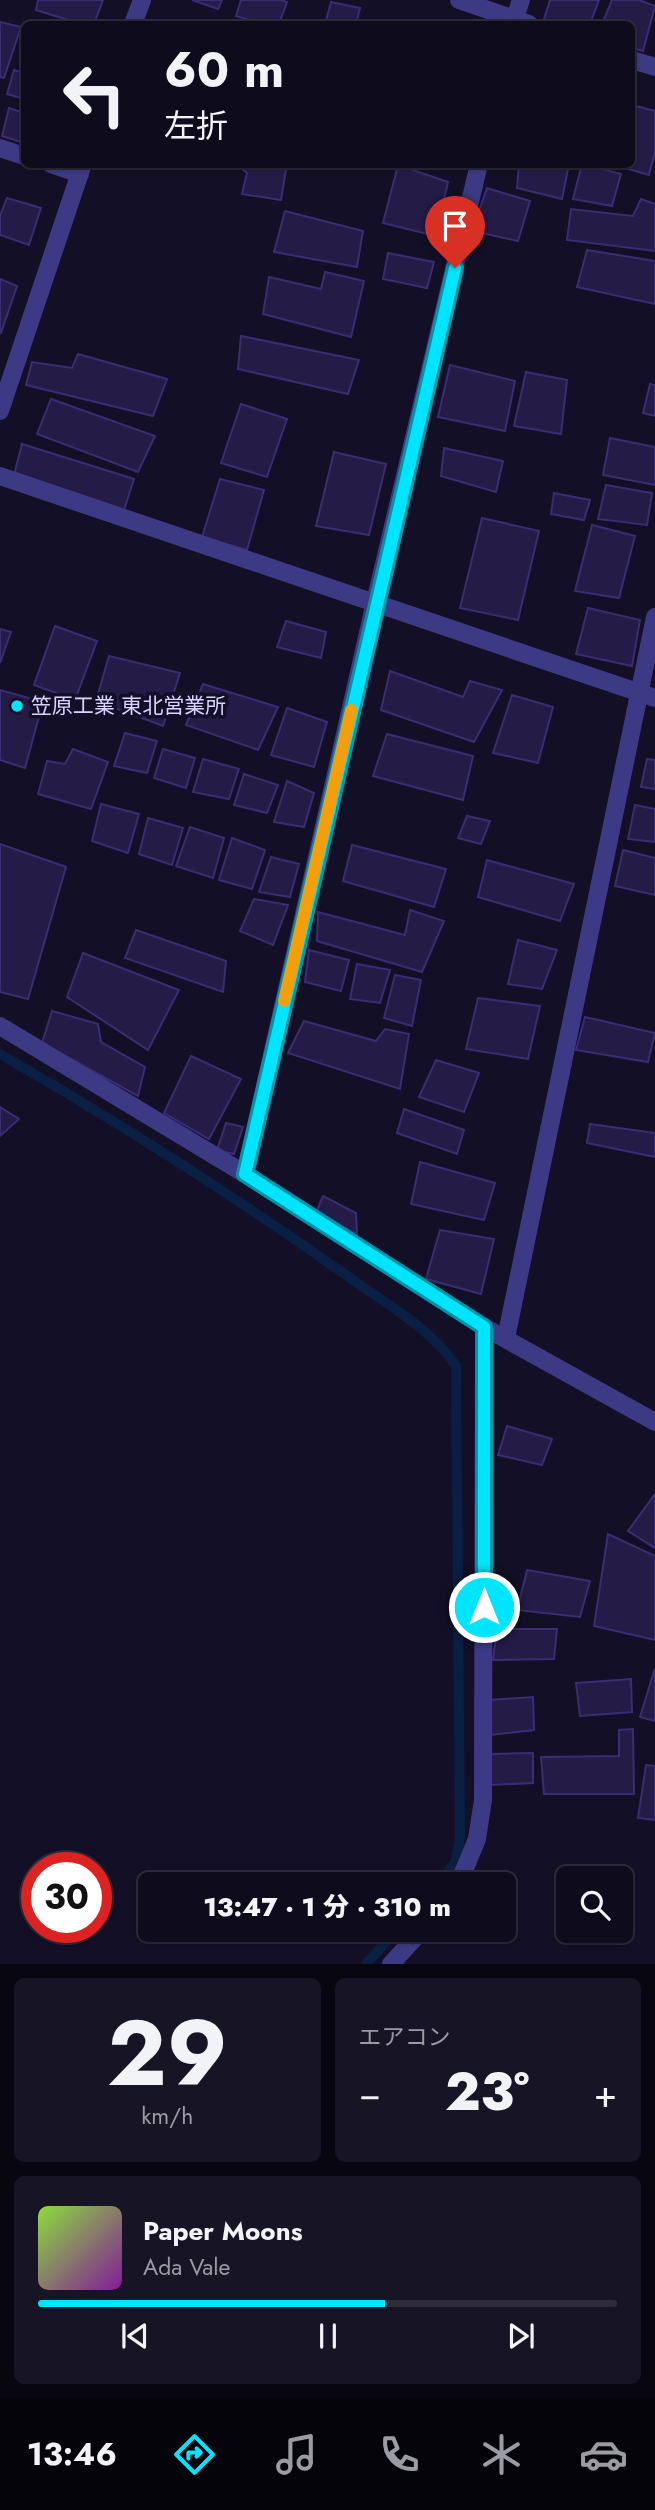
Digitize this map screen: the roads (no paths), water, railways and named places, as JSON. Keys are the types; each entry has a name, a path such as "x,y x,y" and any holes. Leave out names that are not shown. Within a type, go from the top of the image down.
{"street":[{"path":"134,21 142,0"},
{"path":"459,0 513,21"},
{"path":"518,21 521,0"},
{"path":"635,61 655,67"},
{"path":"0,148 21,155"},
{"path":"245,1174 375,602 478,168"},
{"path":"0,411 82,169"},
{"path":"0,476 647,696"},
{"path":"506,1338 647,696 655,617"},
{"path":"0,1026 245,1174 484,1327 655,1422"},
{"path":"463,1872 477,1839 483,1800 484,1327"},
{"path":"391,1964 411,1942"}],"waterway":[{"path":"0,1054 132,1133 304,1246 420,1327 456,1366 460,1837 456,1861 448,1872"},
{"path":"366,1964 386,1942"}],"place":[{"name":"笠原工業 東北営業所","path":"17,706"}]}
